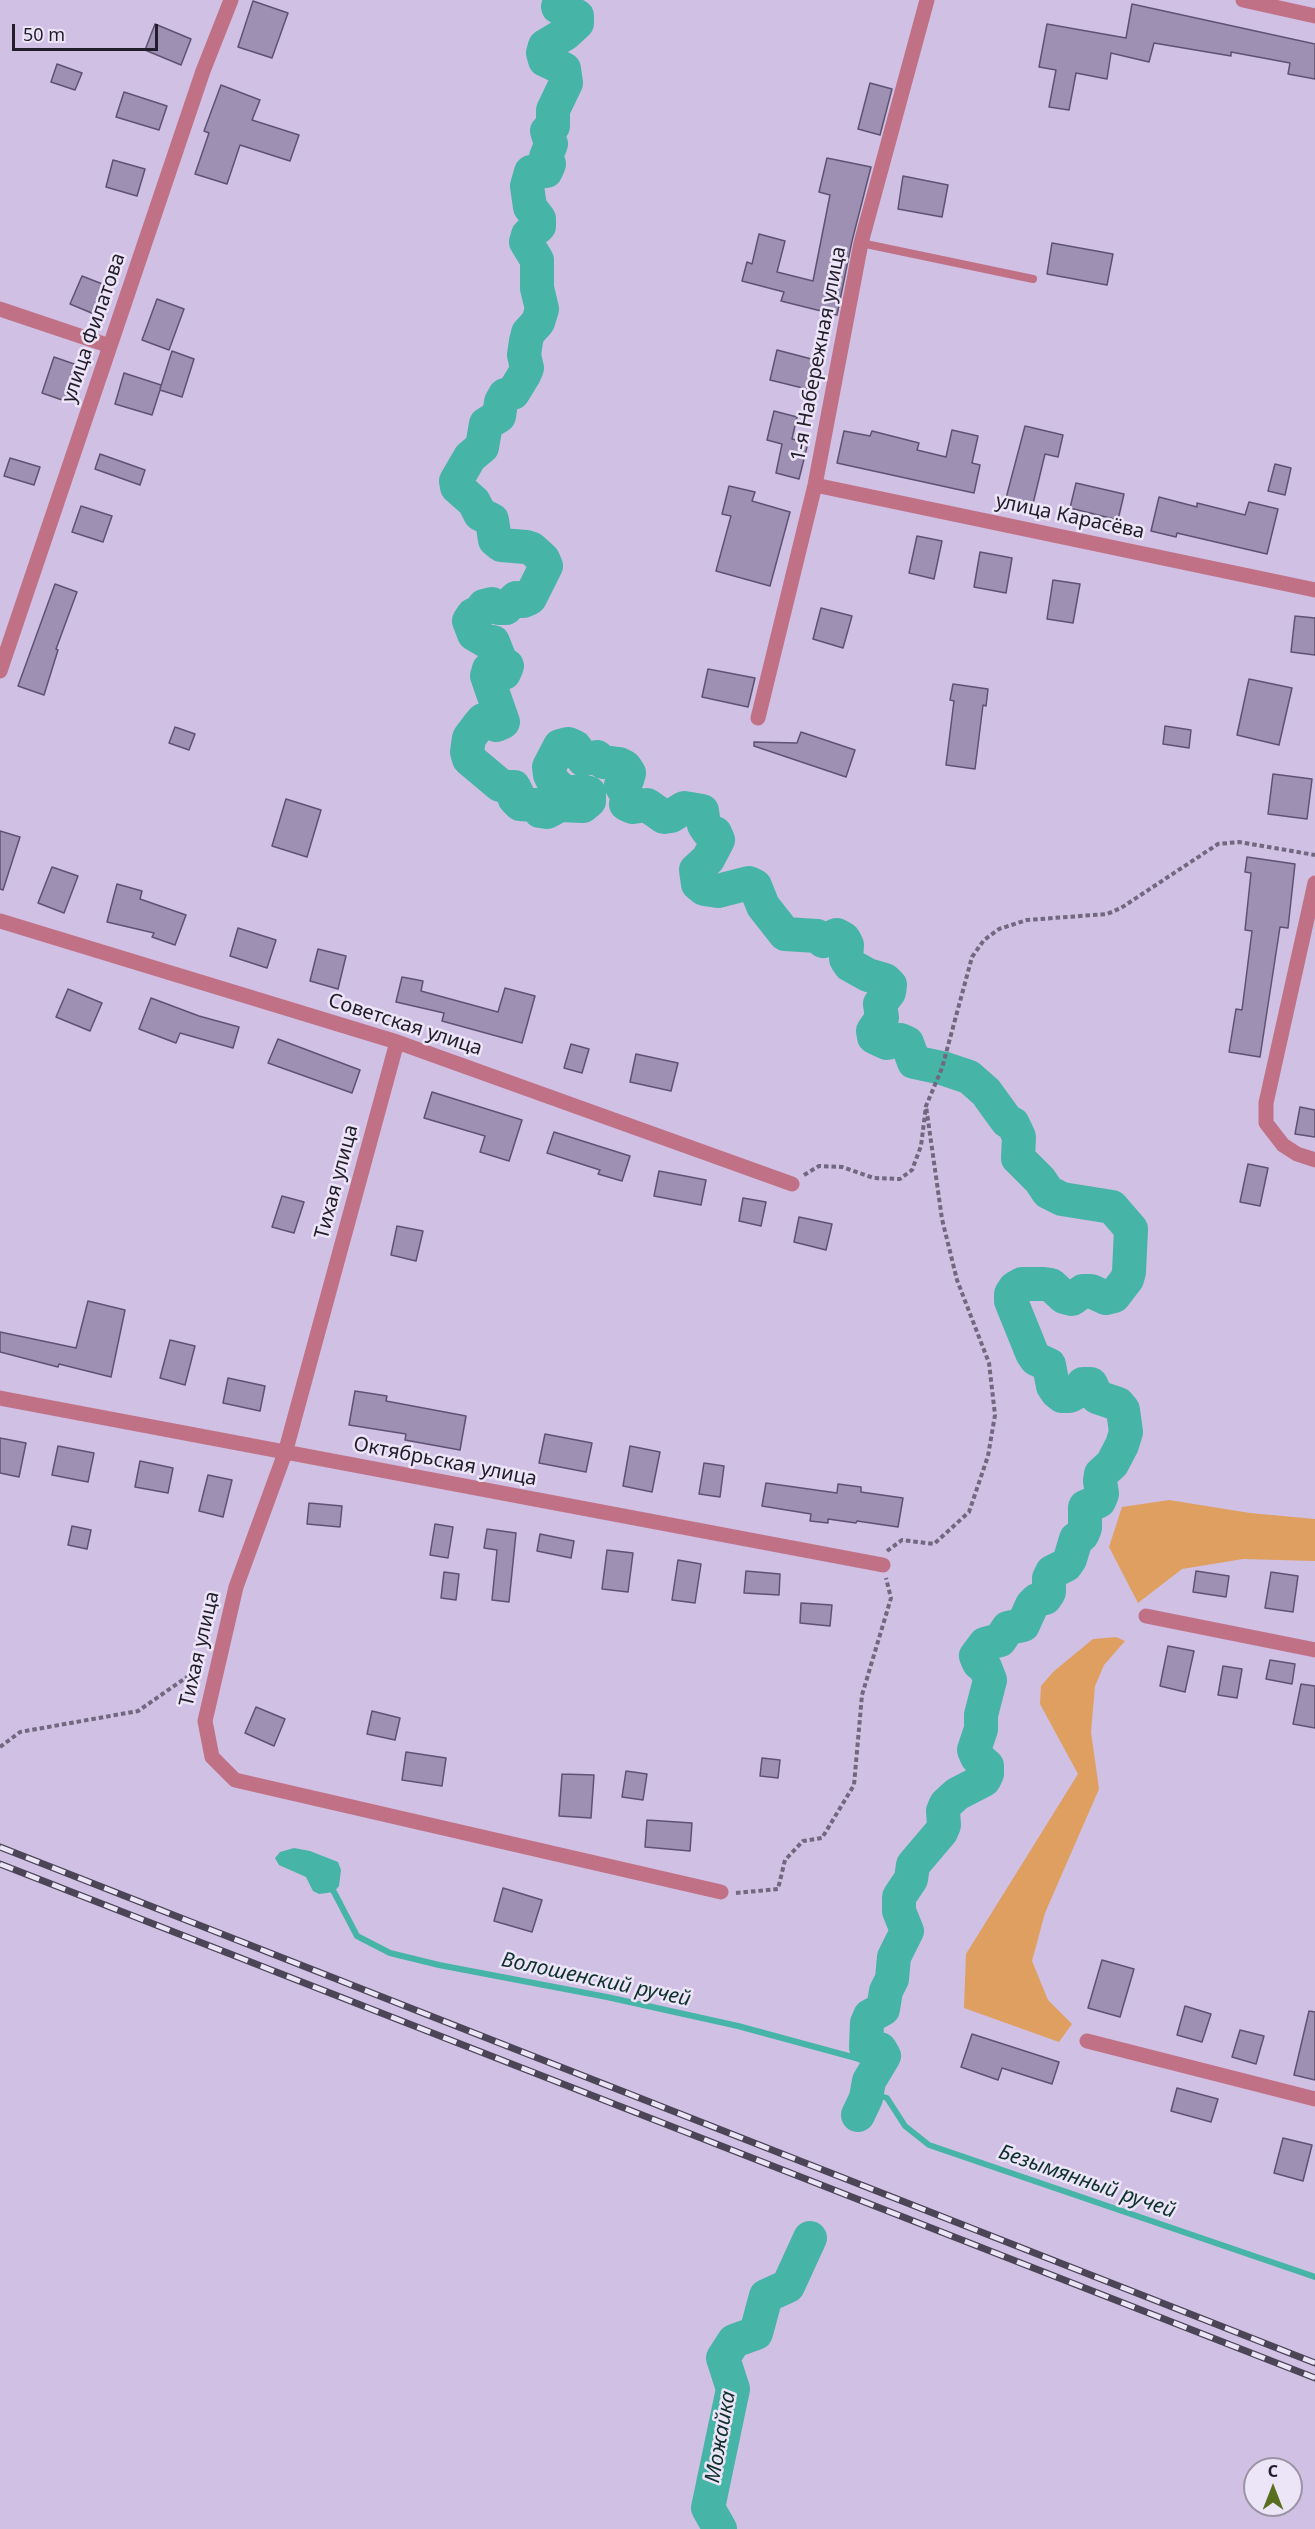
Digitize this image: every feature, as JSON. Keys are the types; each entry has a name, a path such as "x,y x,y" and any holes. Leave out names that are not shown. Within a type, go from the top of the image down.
{"street":[{"name":"улица Филатова","path":"0,671 203,71 231,0"},
{"name":"1-я Набережная улица","path":"758,718 815,485 861,243 927,0"},
{"path":"1243,0 1315,16"},
{"path":"0,309 110,346"},
{"name":"улица Карасёва","path":"815,485 1315,590"},
{"path":"1315,883 1266,1102 1266,1123 1275,1136 1283,1145 1297,1154 1315,1160"},
{"name":"Советская улица","path":"0,921 397,1042 792,1184"},
{"name":"Тихая улица","path":"397,1042 285,1453 236,1587 205,1721 212,1757 236,1780 721,1892"},
{"name":"Октябрьская улица","path":"0,1398 883,1565"},
{"path":"1146,1616 1315,1650"},
{"path":"1087,2041 1315,2099"}],"lane":[{"path":"861,243 1033,279"}],"path":[{"path":"792,1184 819,1166 842,1167 874,1178 900,1179 912,1170 921,1146 926,1106 942,1068 972,957 984,940 999,929 1042,917 1089,915 1114,911 1218,844 1239,842 1315,855"},
{"path":"721,1892 743,1894 778,1889 784,1860 803,1840 822,1838 854,1785 862,1695 891,1598 883,1565 888,1548 902,1540 934,1544 969,1512 988,1456 995,1415 989,1363 957,1280 942,1220 926,1106"},
{"path":"0,1747 20,1732 138,1711 220,1654"}],"shaded area":[{"path":"1169,1500 1250,1513 1315,1519 1315,1561 1243,1559 1182,1569 1138,1603 1109,1547 1122,1507"},
{"path":"1116,1637 1125,1641 1104,1665 1095,1686 1091,1732 1099,1789 1045,1913 1032,1961 1048,2000 1072,2024 1059,2042 964,2008 966,1954 1078,1774 1040,1704 1041,1686 1053,1672 1093,1639"},
{"path":"294,1848 310,1851 338,1862 341,1870 339,1886 334,1892 319,1894 313,1891 306,1877 279,1865 275,1858 280,1852"}],"building":[{"path":"253,1 288,13 272,58 238,47"},
{"path":"1132,4 1315,44 1315,79 1288,74 1290,63 1231,52 1231,56 1154,43 1149,62 1111,53 1107,79 1076,73 1069,110 1049,107 1056,70 1039,67 1047,24 1126,38"},
{"path":"155,24 191,39 181,65 145,50"},
{"path":"57,64 82,73 75,90 51,82"},
{"path":"870,83 892,89 880,135 858,129"},
{"path":"221,85 260,100 252,120 299,135 290,161 240,145 227,184 195,174 209,133 204,131"},
{"path":"124,92 167,106 159,130 116,117"},
{"path":"827,158 871,167 852,241 837,315 781,301 784,292 742,281 747,262 752,264 759,234 785,241 777,272 813,281 830,195 819,192"},
{"path":"113,160 145,169 137,196 106,187"},
{"path":"903,176 948,185 942,217 898,209"},
{"path":"1052,243 1113,254 1107,285 1047,274"},
{"path":"82,276 105,285 94,314 70,304"},
{"path":"157,299 184,309 169,350 142,340"},
{"path":"777,350 823,362 815,391 770,380"},
{"path":"172,351 194,359 182,397 160,390 152,415 115,404 124,373 161,385 160,389"},
{"path":"54,357 77,365 65,401 42,393"},
{"path":"774,411 797,417 792,439 808,443 799,479 776,473 782,444 767,440"},
{"path":"1025,426 1063,435 1058,457 1045,454 1032,508 1005,502"},
{"path":"952,430 978,436 972,463 980,465 974,493 837,463 844,431 870,436 872,431 919,443 917,450 946,457"},
{"path":"100,454 145,470 140,485 95,469"},
{"path":"10,458 40,467 34,485 4,476"},
{"path":"1275,464 1291,468 1285,495 1268,491"},
{"path":"1076,483 1124,494 1118,520 1070,508"},
{"path":"729,486 755,492 752,501 790,512 770,586 716,571 731,516 722,514"},
{"path":"1159,497 1197,507 1197,503 1245,515 1249,502 1278,509 1267,554 1177,533 1176,537 1151,531"},
{"path":"81,506 112,516 103,542 72,532"},
{"path":"917,536 942,541 934,579 909,573"},
{"path":"980,552 1012,558 1006,593 974,587"},
{"path":"1053,580 1080,584 1073,623 1047,619"},
{"path":"55,584 77,592 56,649 58,650 44,695 18,686"},
{"path":"821,608 852,616 843,648 813,639"},
{"path":"1295,616 1315,618 1315,655 1291,652"},
{"path":"708,669 755,678 748,707 702,697"},
{"path":"1249,679 1292,688 1279,745 1237,735"},
{"path":"953,684 988,689 986,706 983,705 975,769 946,765 954,701 950,700"},
{"path":"1165,726 1191,730 1189,748 1163,744"},
{"path":"175,727 195,734 189,750 169,743"},
{"path":"801,732 855,750 846,777 754,746 754,742 797,743"},
{"path":"1273,774 1312,779 1307,819 1268,814"},
{"path":"286,799 321,810 307,857 272,846"},
{"path":"0,831 20,837 3,890 0,889"},
{"path":"1247,857 1295,864 1288,928 1280,927 1260,1057 1229,1052 1236,1009 1242,1010 1252,931 1245,930 1251,873 1245,872"},
{"path":"52,867 78,876 64,913 38,903"},
{"path":"117,884 142,891 140,899 186,915 175,945 152,937 154,933 107,922"},
{"path":"238,928 276,940 267,968 230,956"},
{"path":"318,949 346,956 338,989 310,981"},
{"path":"402,977 423,981 421,991 498,1012 505,988 535,996 522,1043 442,1021 444,1013 396,1002"},
{"path":"68,989 102,1003 90,1031 56,1017"},
{"path":"151,998 199,1016 239,1027 233,1048 180,1033 176,1043 139,1029"},
{"path":"278,1039 360,1070 352,1093 268,1063"},
{"path":"571,1044 589,1049 582,1073 564,1068"},
{"path":"636,1054 678,1063 671,1091 630,1082"},
{"path":"432,1092 522,1120 509,1161 480,1152 485,1136 424,1118"},
{"path":"1300,1107 1315,1110 1315,1137 1295,1134"},
{"path":"554,1132 630,1156 622,1181 598,1174 600,1170 547,1153"},
{"path":"1248,1164 1268,1168 1260,1206 1240,1202"},
{"path":"659,1171 706,1180 701,1205 654,1196"},
{"path":"282,1196 304,1202 294,1233 272,1227"},
{"path":"743,1198 766,1202 761,1226 739,1221"},
{"path":"799,1217 832,1224 826,1250 794,1242"},
{"path":"397,1226 423,1231 416,1261 391,1255"},
{"path":"88,1301 125,1310 111,1377 59,1364 58,1367 0,1352 0,1332 76,1348"},
{"path":"170,1340 195,1346 185,1385 160,1378"},
{"path":"228,1378 265,1386 260,1411 223,1403"},
{"path":"355,1391 387,1396 386,1401 466,1416 460,1450 405,1440 406,1434 349,1425"},
{"path":"545,1434 592,1443 586,1472 539,1463"},
{"path":"0,1438 26,1443 19,1477 0,1473"},
{"path":"58,1446 94,1453 88,1482 52,1475"},
{"path":"630,1446 660,1452 652,1492 623,1486"},
{"path":"140,1461 173,1468 168,1493 135,1487"},
{"path":"704,1463 724,1466 720,1497 699,1494"},
{"path":"208,1475 232,1480 223,1517 199,1511"},
{"path":"766,1483 837,1493 838,1484 861,1487 861,1492 903,1498 898,1527 828,1519 828,1523 810,1521 811,1514 762,1506"},
{"path":"309,1503 342,1506 340,1527 307,1524"},
{"path":"435,1524 453,1527 448,1558 430,1555"},
{"path":"72,1526 91,1530 87,1549 68,1545"},
{"path":"487,1529 516,1533 509,1602 492,1600 497,1550 484,1548"},
{"path":"540,1534 574,1541 571,1558 537,1551"},
{"path":"607,1550 633,1553 628,1592 602,1589"},
{"path":"678,1560 701,1564 695,1603 672,1600"},
{"path":"746,1571 780,1574 779,1595 744,1593"},
{"path":"1196,1571 1229,1576 1226,1597 1193,1592"},
{"path":"444,1572 459,1574 456,1600 441,1598"},
{"path":"1271,1572 1298,1576 1293,1612 1265,1608"},
{"path":"801,1603 832,1605 830,1626 800,1623"},
{"path":"1168,1646 1194,1651 1185,1692 1160,1686"},
{"path":"1270,1660 1295,1664 1292,1684 1266,1679"},
{"path":"1223,1666 1242,1669 1237,1698 1218,1695"},
{"path":"1301,1684 1315,1686 1315,1728 1293,1724"},
{"path":"256,1707 285,1719 274,1746 245,1733"},
{"path":"372,1711 400,1718 395,1740 367,1734"},
{"path":"406,1752 446,1758 442,1786 402,1780"},
{"path":"762,1758 780,1760 778,1778 760,1776"},
{"path":"626,1771 647,1774 643,1800 622,1797"},
{"path":"562,1774 594,1775 591,1818 559,1816"},
{"path":"647,1820 692,1823 690,1851 645,1847"},
{"path":"503,1888 542,1900 532,1932 494,1921"},
{"path":"1102,1960 1134,1969 1120,2017 1088,2008"},
{"path":"1185,2006 1211,2014 1202,2042 1177,2035"},
{"path":"1309,2011 1315,2012 1315,2080 1294,2075"},
{"path":"1240,2030 1264,2036 1256,2064 1232,2057"},
{"path":"972,2034 1059,2062 1052,2084 1002,2068 998,2080 961,2067"},
{"path":"1177,2088 1218,2099 1211,2122 1171,2111"},
{"path":"1283,2138 1312,2145 1303,2181 1274,2173"}],"waterway":[{"name":"Можайка","path":"560,0 558,7 577,16 577,23 565,34 545,46 543,53 545,60 564,69 566,83 553,110 553,126 547,131 551,144 546,157 549,164 546,171 531,172 527,186 530,207 539,219 539,226 528,235 526,242 537,260 537,288 542,309 538,322 528,333 524,355 527,368 524,375 513,393 505,395 501,402 499,416 486,424 482,447 470,457 456,481 457,487 474,502 480,514 492,520 495,540 501,545 532,549 543,559 546,566 530,598 523,601 516,598 506,608 499,608 492,604 484,606 469,621 474,634 493,642 501,662 507,666 504,673 489,669 487,676 503,722 496,725 490,719 483,720 469,738 467,752 469,759 500,785 514,787 517,793 515,799 520,804 535,805 540,811 547,812 560,805 583,806 589,801 589,793 581,791 566,793 554,783 550,775 549,767 560,746 568,744 575,747 583,759 597,757 603,762 625,767 629,773 627,780 621,785 628,797 626,804 633,807 647,805 664,817 671,816 684,808 702,811 704,825 708,831 715,833 718,840 708,859 696,870 698,884 704,889 718,891 749,883 755,886 763,906 785,934 817,936 823,941 837,935 844,939 847,945 846,959 850,965 868,975 885,980 890,985 889,992 880,1004 882,1018 873,1031 874,1037 887,1043 900,1040 907,1043 914,1062 969,1077 986,1092 1007,1121 1013,1124 1019,1137 1018,1158 1040,1180 1048,1192 1062,1199 1112,1207 1131,1229 1129,1272 1127,1279 1114,1296 1106,1298 1091,1291 1083,1291 1072,1299 1064,1297 1051,1285 1044,1284 1022,1284 1011,1294 1011,1301 1032,1353 1036,1359 1049,1365 1053,1386 1057,1392 1062,1396 1070,1396 1079,1391 1083,1384 1091,1384 1097,1397 1118,1404 1123,1410 1126,1432 1112,1464 1101,1474 1102,1494 1099,1501 1085,1507 1085,1528 1082,1535 1076,1539 1066,1565 1052,1572 1049,1578 1049,1592 1045,1598 1037,1600 1032,1605 1023,1625 1008,1628 1000,1640 985,1644 976,1656 979,1663 985,1667 990,1680 981,1715 981,1729 974,1750 977,1757 987,1766 987,1774 984,1780 957,1794 946,1804 941,1832 913,1865 911,1879 899,1897 899,1911 907,1931 894,1957 892,1979 886,1991 883,2009 870,2016 867,2023 866,2047 880,2049 884,2056 869,2081 866,2098 858,2115"},
{"name":"Волошенский ручей","path":"334,1892 357,1936 390,1953 738,2026 878,2064"},
{"name":"Безымянный ручей","path":"867,2092 887,2098 905,2126 929,2145 1315,2277"},
{"name":"Можайка","path":"720,2529 708,2508 733,2389 723,2358 734,2341 756,2333 766,2296 788,2286 810,2238"}],"railway":[{"path":"0,1847 1315,2363"},
{"path":"0,1864 1315,2378"}]}
